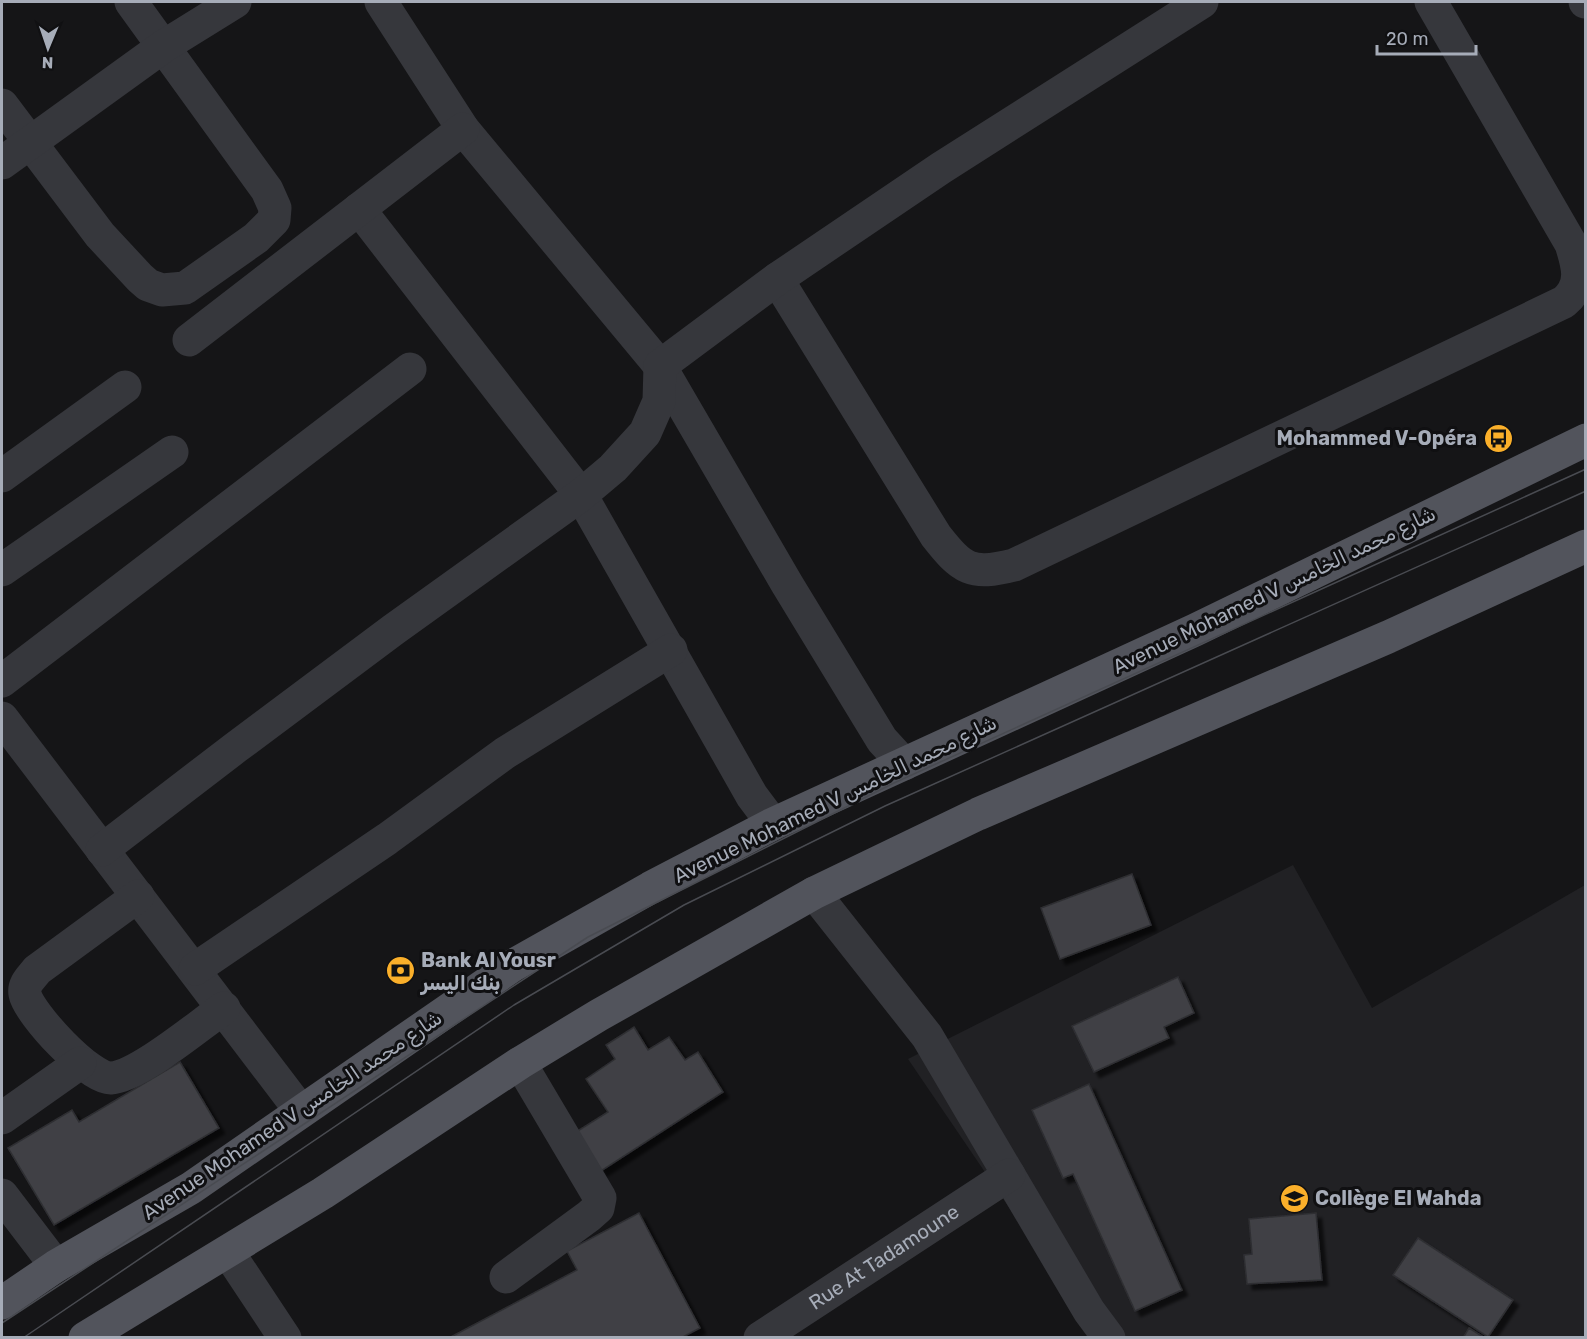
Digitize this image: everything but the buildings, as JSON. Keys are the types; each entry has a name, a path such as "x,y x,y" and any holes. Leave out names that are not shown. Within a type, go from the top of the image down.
{"main road":[{"name":"Avenue Mohamed V شارع محمد الخامس","path":"2,1303 56,1266 191,1188 300,1110 512,966 650,888 773,824 1195,630 1586,440"},
{"path":"85,1338 323,1193 520,1063 599,1015 814,893 978,814 1388,637 1586,546"}],"street":[{"path":"2,105 100,235 148,285 173,291 200,279 271,224 274,220 275,208 267,190 131,2"},
{"path":"2,163 164,46 235,2"},
{"path":"381,2 463,129 660,366 793,594 882,740 904,764"},
{"path":"660,366 777,279 941,168 1202,2"},
{"path":"777,279 930,526 951,555 963,566 972,570 987,572 1014,565 1564,302 1572,296 1578,285 1578,265 1570,244 1431,2"},
{"path":"189,340 463,129"},
{"path":"359,210 581,495 752,796 773,824"},
{"path":"102,850 383,636 581,495 613,468 645,433 659,401 660,366"},
{"path":"2,681 410,369"},
{"path":"2,476 125,387"},
{"path":"2,570 172,452"},
{"path":"195,969 387,839 505,753 671,650"},
{"path":"2,718 300,1110"},
{"path":"814,893 927,1036 1089,1311 1109,1338"},
{"path":"138,896 37,970 25,984 28,1002 80,1063 104,1078 125,1076 224,1008"},
{"path":"2,1118 80,1063"},
{"path":"506,1276 589,1216 598,1208 600,1198 520,1063"},
{"name":"Rue At Tadamoune","path":"760,1338 1009,1175"},
{"path":"2,1195 56,1266"},
{"path":"228,1251 285,1338"}],"shaded area":[{"name":"Collège El Wahda","path":"1293,865 1372,1008 1585,885 1585,1337 1097,1337 908,1059"}],"tram line":[{"path":"2,1323 588,937 894,783 1586,469"},
{"path":"23,1338 514,1005 684,905 885,806 1586,491"}],"place":[{"name":"Mohammed V-Opéra","path":"1498,438"},
{"name":"Bank Al Yousr بنك اليسر","path":"400,971"},
{"name":"Collège El Wahda","path":"1294,1198"}]}
